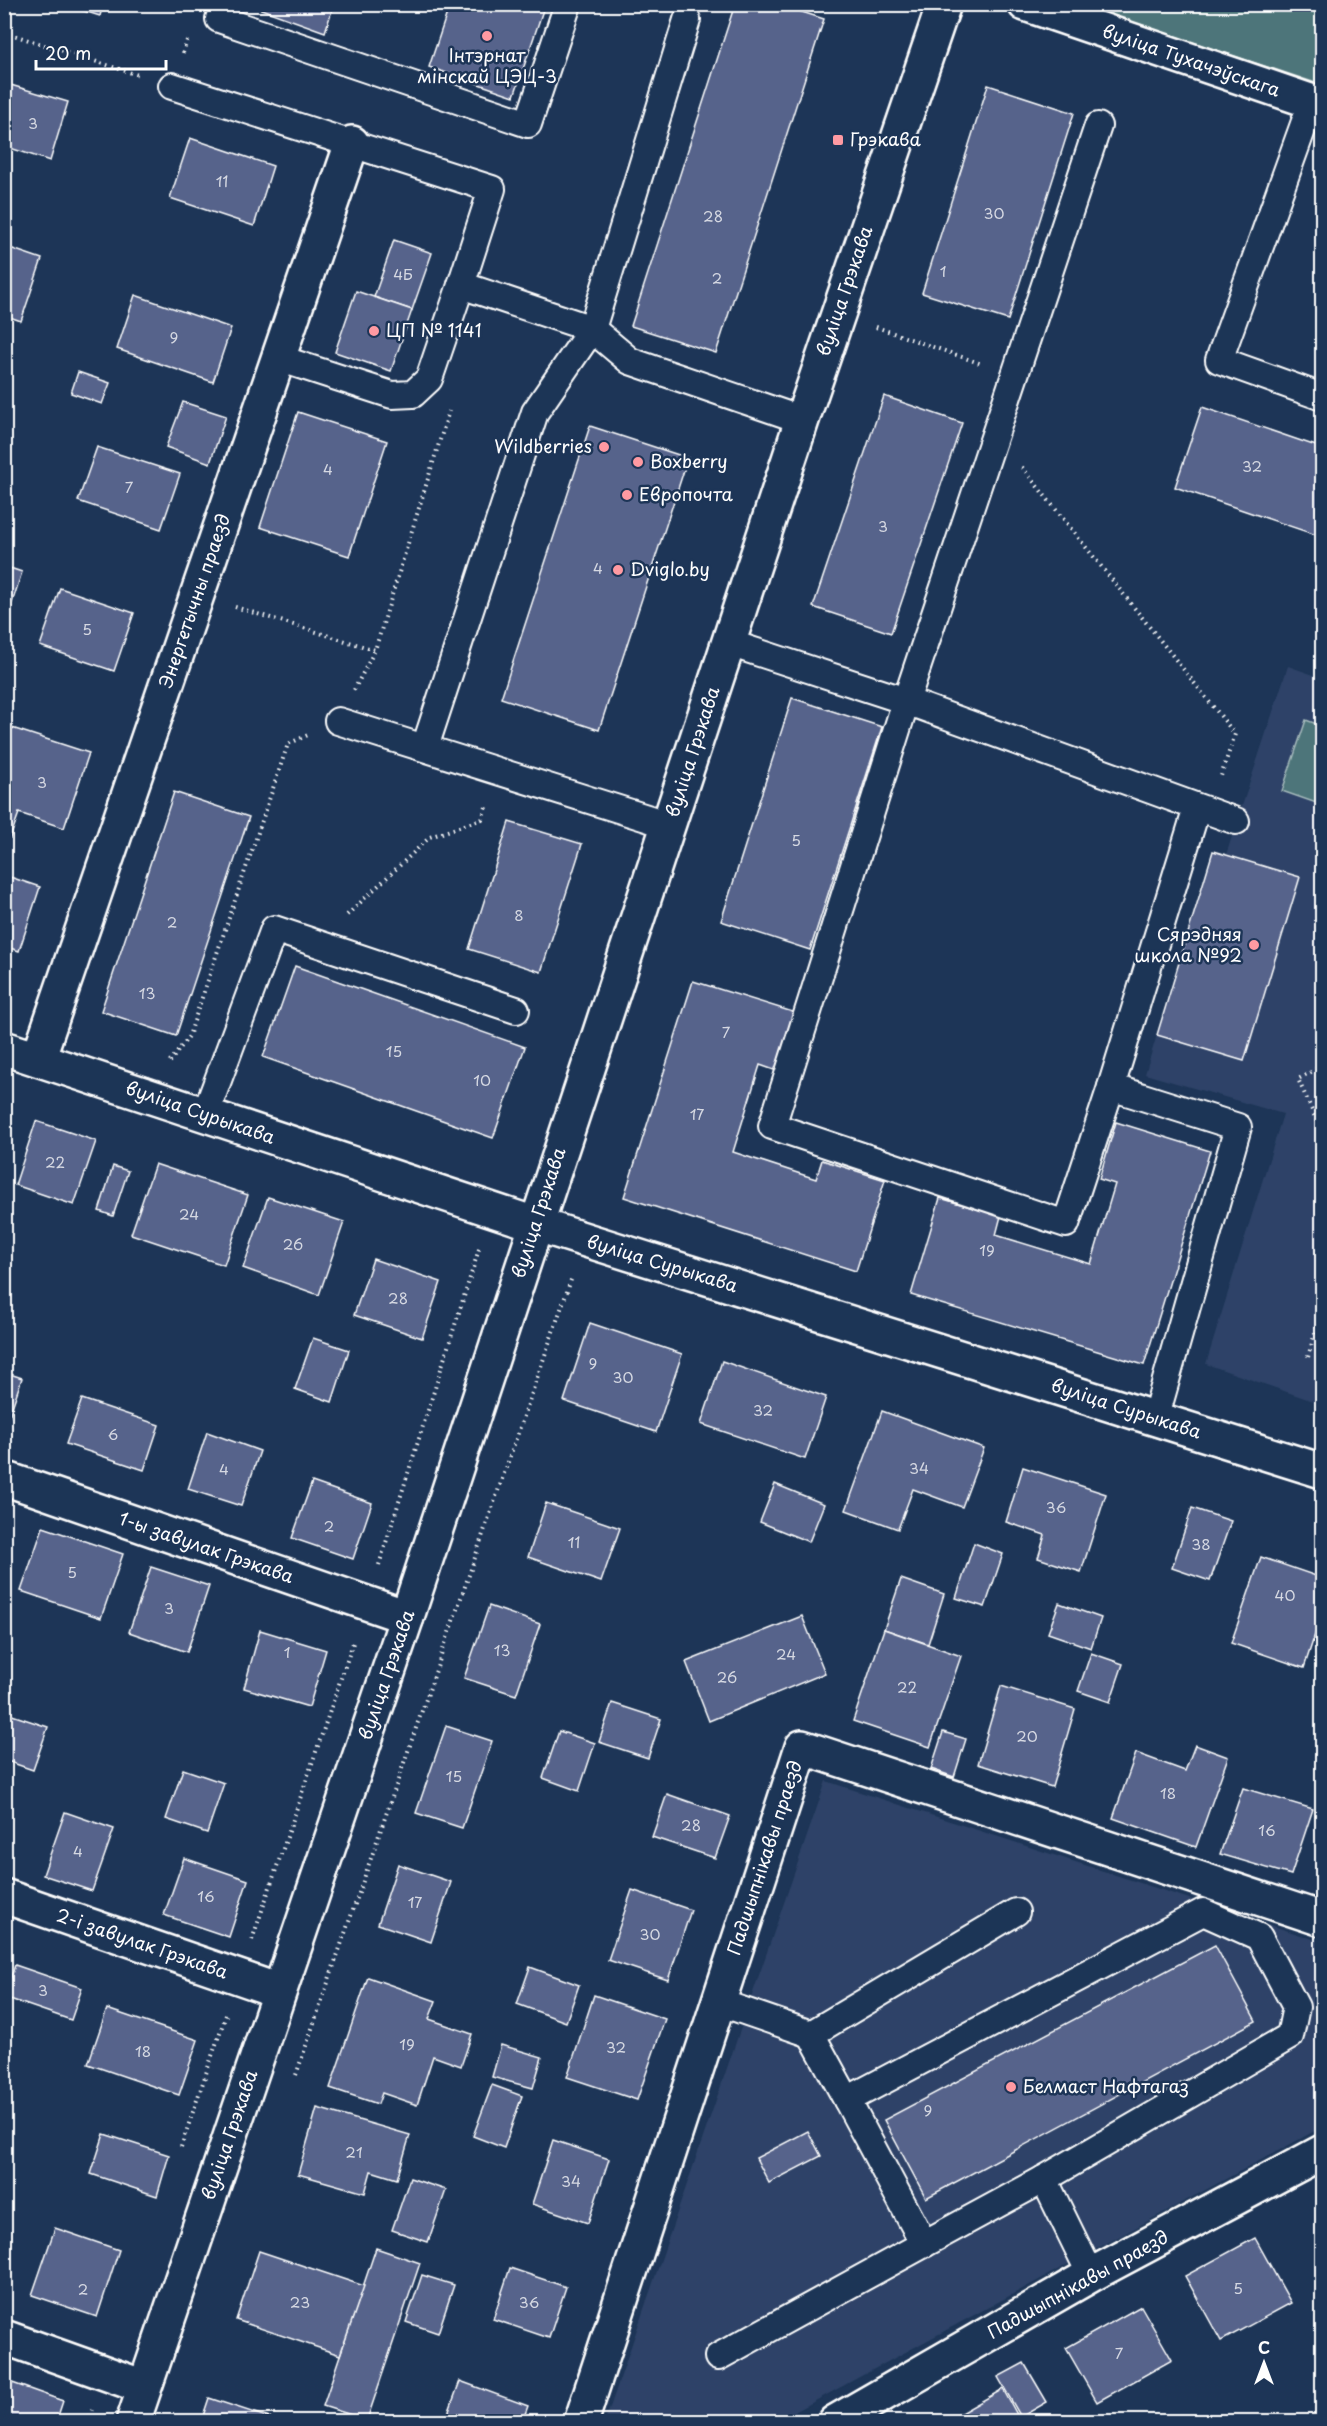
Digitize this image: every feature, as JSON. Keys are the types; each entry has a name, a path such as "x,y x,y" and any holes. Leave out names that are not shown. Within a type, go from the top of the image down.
{"street":[{"name":"вуліца Грэкава","path":"133,2421 407,1617 802,420 944,4"},
{"name":"вуліца Тухачэўскага","path":"1025,4 1317,104"},
{"name":"Энергетычны праезд","path":"38,1059 352,143"},
{"name":"вуліца Сурыкава","path":"4,1048 535,1224 1323,1471"},
{"name":"1-ы завулак Грэкава","path":"4,1478 407,1617"},
{"name":"Падшыпнікавы праезд","path":"581,2421 802,1747 1323,1919"},
{"name":"2-і завулак Грэкава","path":"4,1896 279,1991"},
{"name":"Падшыпнікавы праезд","path":"835,2421 1091,2275 1323,2152"},
{"path":"4,2337 144,2387"}],"lane":[{"path":"224,4 219,19 528,124 568,4"},
{"path":"425,747 535,412 592,329 687,20"},
{"path":"172,86 492,189 429,379 413,394 392,395 278,358"},
{"path":"1317,104 1220,360 1323,397"},
{"path":"1098,126 906,701 772,1126 1066,1224 1203,810"},
{"path":"461,285 592,329 630,361 802,420"},
{"path":"729,643 906,701 1236,821"},
{"path":"338,721 669,825"},
{"path":"205,1115 274,929 516,1010"},
{"path":"1111,1087 1238,1127 1155,1419"},
{"path":"811,2034 1016,1912"},
{"path":"718,2358 1044,2180 1290,2036 1296,2007 1259,1936 1203,1912 847,2100"},
{"path":"718,2002 811,2034 924,2244"},
{"path":"1044,2180 1091,2275"}],"path":[{"path":"4,32 172,86 191,26"},
{"path":"838,313 1015,374"},
{"path":"163,1071 189,1035 288,744 338,721 375,650 451,405"},
{"path":"995,434 1234,734 1203,810"},
{"path":"197,594 375,650"},
{"path":"338,912 347,915 430,837 482,819 488,801 498,805"},
{"path":"1323,1066 1298,1078 1323,1133"},
{"path":"178,2158 367,1603 480,1245"},
{"path":"293,2084 573,1274"},
{"path":"1308,1357 1323,1308"},
{"path":"88,2421 105,2374"}],"shaded area":[{"name":"Сярэдняя школа №92","path":"1288,666 1322,678 1322,1404 1206,1364 1283,1114 1145,1074 1213,851 1226,855"},
{"path":"826,1781 1322,1942 1322,2127 778,2421 605,2422"}],"green space":[{"path":"1081,5 1322,5 1322,85"},
{"path":"1306,720 1322,726 1322,805 1282,791"}],"building":[{"path":"62,4 103,4 100,16"},
{"path":"247,4 334,4 325,32"},
{"name":"Інтэрнат мінскай ЦЭЦ-3","path":"450,4 545,4 514,96 429,67"},
{"path":"735,4 777,4 824,19 716,353 631,326"},
{"path":"4,83 68,102 50,161 4,146"},
{"path":"988,85 1074,113 1008,320 922,293"},
{"path":"190,138 273,166 254,226 170,198"},
{"path":"394,240 432,253 412,310 374,297"},
{"path":"4,246 42,259 21,321 4,315"},
{"name":"ЦП № 1141","path":"356,291 412,310 391,371 335,352"},
{"path":"135,295 231,328 213,382 117,349"},
{"path":"78,372 110,383 102,404 71,393"},
{"path":"884,396 962,423 891,633 813,607"},
{"path":"183,402 226,416 210,463 166,447"},
{"path":"1202,407 1322,448 1322,537 1175,487"},
{"path":"298,412 387,441 349,556 260,527"},
{"path":"590,426 688,458 599,730 501,698"},
{"path":"97,447 180,474 161,529 78,501"},
{"path":"4,566 22,572 12,603 4,600"},
{"path":"60,588 134,613 114,671 40,646"},
{"path":"792,698 882,727 810,950 721,921"},
{"path":"9,727 89,753 64,828 19,813 10,838 4,836 4,740"},
{"path":"174,792 249,817 176,1036 101,1011"},
{"path":"509,822 582,844 541,972 469,949"},
{"path":"1213,851 1300,877 1244,1061 1157,1035"},
{"path":"4,875 40,887 19,951 4,946"},
{"path":"295,966 525,1047 493,1138 263,1057"},
{"path":"693,981 796,1013 777,1071 760,1065 733,1152 816,1179 822,1160 885,1180 856,1271 624,1197"},
{"path":"36,1121 96,1141 74,1205 15,1185"},
{"path":"1116,1122 1210,1151 1144,1365 911,1295 940,1198 1001,1216 996,1235 1091,1264 1115,1184 1099,1179"},
{"path":"155,1164 248,1195 224,1265 131,1234"},
{"path":"113,1166 128,1171 113,1216 99,1211"},
{"path":"268,1197 344,1222 319,1295 243,1268"},
{"path":"373,1259 441,1282 422,1338 354,1315"},
{"path":"590,1323 682,1354 656,1432 564,1401"},
{"path":"313,1338 349,1350 332,1402 295,1389"},
{"path":"722,1361 826,1397 805,1459 701,1424"},
{"path":"4,1372 22,1378 6,1425 4,1425"},
{"path":"82,1399 159,1425 144,1470 66,1444"},
{"path":"882,1411 984,1448 962,1507 913,1489 898,1529 846,1510"},
{"path":"207,1432 260,1451 241,1506 188,1489"},
{"path":"1023,1467 1106,1494 1081,1572 1038,1558 1045,1535 1006,1522"},
{"path":"312,1482 372,1503 353,1559 292,1538"},
{"path":"775,1484 824,1504 809,1542 760,1522"},
{"path":"546,1503 620,1528 601,1582 528,1557"},
{"path":"1192,1508 1231,1521 1210,1581 1172,1568"},
{"path":"43,1527 123,1554 101,1618 21,1591"},
{"path":"974,1543 1003,1554 985,1607 956,1598"},
{"path":"1261,1557 1322,1578 1322,1613 1304,1668 1231,1643"},
{"path":"151,1567 209,1586 187,1652 129,1632"},
{"path":"901,1579 944,1594 928,1644 884,1629"},
{"path":"1059,1603 1101,1618 1091,1648 1048,1633"},
{"path":"489,1606 540,1624 516,1695 464,1678"},
{"path":"802,1616 825,1673 709,1721 686,1662"},
{"path":"884,1629 961,1656 930,1747 853,1721"},
{"path":"260,1630 326,1650 309,1707 244,1688"},
{"path":"1091,1653 1123,1664 1110,1702 1078,1691"},
{"path":"1001,1686 1075,1709 1052,1787 978,1764"},
{"path":"612,1703 661,1719 648,1758 599,1742"},
{"path":"9,1714 48,1727 33,1770 4,1760 4,1727"},
{"path":"446,1726 492,1741 462,1828 416,1813"},
{"path":"559,1731 595,1743 579,1791 543,1778"},
{"path":"943,1732 966,1739 954,1777 931,1769"},
{"path":"1195,1745 1228,1757 1196,1847 1113,1818 1136,1753 1185,1771"},
{"path":"183,1769 224,1783 207,1833 166,1819"},
{"path":"1243,1788 1313,1809 1291,1875 1220,1854"},
{"path":"667,1794 730,1816 715,1858 652,1837"},
{"path":"65,1812 114,1829 92,1891 43,1875"},
{"path":"184,1858 248,1880 229,1937 164,1915"},
{"path":"398,1864 451,1882 431,1942 378,1924"},
{"path":"632,1890 691,1910 668,1980 608,1960"},
{"path":"1215,1945 1256,2021 926,2198 884,2120"},
{"path":"15,1965 82,1988 71,2020 4,1997"},
{"path":"530,1967 579,1985 566,2022 517,2004"},
{"path":"368,1977 436,2001 429,2019 472,2034 461,2066 433,2056 417,2105 382,2093 378,2104 330,2088"},
{"path":"594,1995 665,2019 637,2100 567,2077"},
{"path":"107,2009 198,2040 179,2095 88,2064"},
{"path":"501,2045 542,2057 533,2088 492,2077"},
{"path":"492,2085 522,2096 504,2148 473,2136"},
{"path":"317,2108 410,2135 397,2179 371,2171 365,2193 298,2174"},
{"path":"808,2131 821,2156 769,2183 756,2158"},
{"path":"104,2134 169,2155 157,2196 91,2174"},
{"path":"553,2140 609,2159 588,2223 532,2204"},
{"path":"410,2178 446,2190 428,2242 392,2230"},
{"path":"4,2202 9,2204 4,2218"},
{"path":"55,2228 119,2250 97,2317 32,2295"},
{"path":"1255,2238 1291,2303 1221,2341 1185,2276"},
{"path":"376,2248 420,2263 367,2420 323,2406"},
{"path":"259,2251 364,2286 340,2355 236,2320"},
{"path":"510,2268 566,2287 549,2338 493,2319"},
{"path":"422,2275 454,2285 438,2333 406,2322"},
{"path":"1141,2306 1172,2360 1097,2402 1066,2348"},
{"path":"1024,2363 1047,2402 1021,2417 998,2377"},
{"path":"4,2380 63,2401 56,2422 4,2422"},
{"path":"460,2381 528,2406 522,2422 445,2422"},
{"path":"1003,2389 1021,2422 945,2422"},
{"path":"209,2398 273,2419 272,2422 201,2422"}],"place":[{"name":"Інтэрнат мінскай ЦЭЦ-3","path":"487,36"},
{"name":"Грэкава","path":"838,140"},
{"name":"ЦП № 1141","path":"374,331"},
{"name":"Wildberries","path":"604,447"},
{"name":"Boxberry","path":"638,462"},
{"name":"Европочта","path":"627,495"},
{"name":"Dviglo.by","path":"618,570"},
{"name":"Сярэдняя школа №92","path":"1254,945"},
{"name":"Белмаст Нафтагаз","path":"1011,2087"}]}
